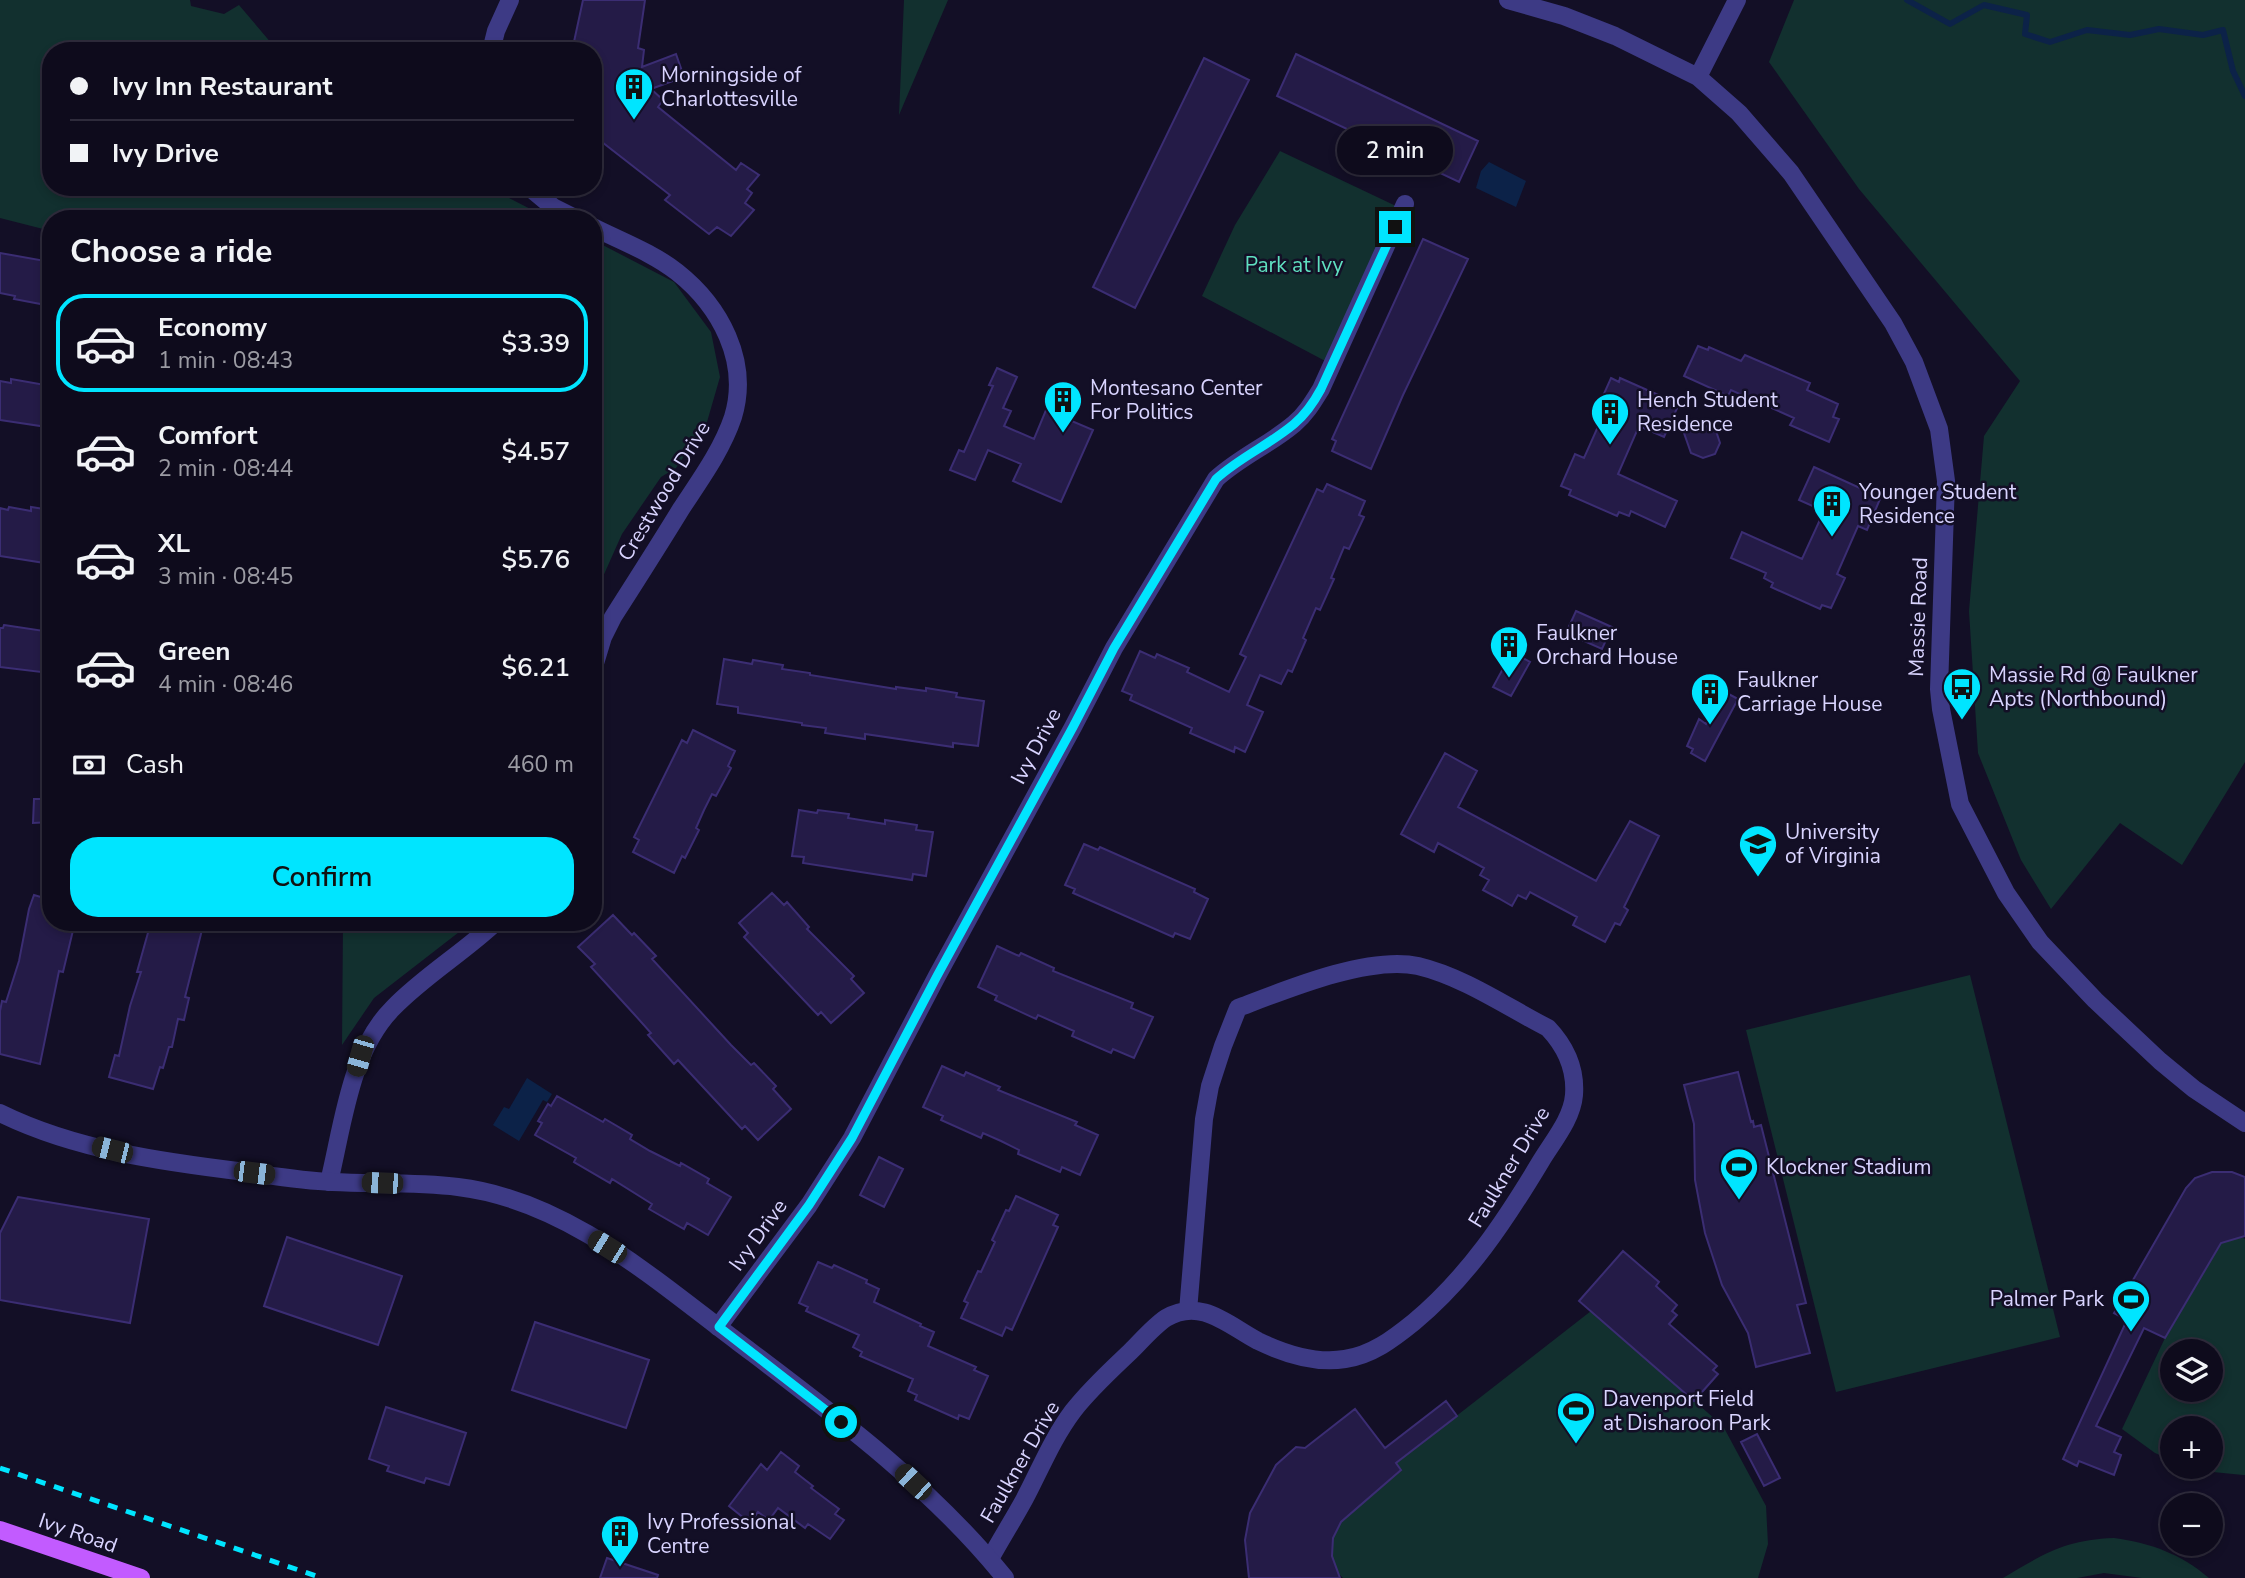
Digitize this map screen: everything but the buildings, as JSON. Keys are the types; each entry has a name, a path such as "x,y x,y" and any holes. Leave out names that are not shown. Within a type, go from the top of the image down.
{"main road":[{"name":"Ivy Road","path":"0,1530 135,1577"}],"street":[{"path":"493,42 510,0"},
{"name":"Massie Road","path":"1508,0 1564,16 1615,36 1698,77 1739,113 1791,173 1893,323 1914,362 1939,429 1946,481 1938,668 1941,709 1960,804 2006,893 2040,942 2095,1000 2160,1060 2194,1089 2245,1124"},
{"path":"1698,77 1737,0"},
{"path":"540,196 560,210"},
{"name":"Ivy Drive","path":"719,1327 809,1205 852,1138 1114,648 1216,479 1232,464 1294,424 1310,408 1405,204"},
{"name":"Crestwood Drive","path":"602,232 675,270 697,289 719,316 733,347 737,389 733,416 718,452 613,617 602,640"},
{"path":"329,1182 360,1056 373,1032 391,1009 416,986 487,931"},
{"name":"Faulkner Drive","path":"990,1559 1051,1444 1073,1411 1098,1382 1165,1319 1188,1311 1202,1311 1218,1317 1258,1341 1298,1357 1321,1361 1368,1353 1389,1342 1431,1308 1491,1242 1568,1116 1574,1097 1574,1075 1569,1056 1559,1040 1548,1028 1462,983 1419,967 1396,963 1373,965 1300,985 1238,1008 1213,1076 1204,1119 1188,1311"},
{"path":"0,1113 59,1137 193,1166 329,1182 458,1187 489,1192 528,1205 575,1227 622,1257 805,1392 895,1465 943,1510 1005,1578"}],"green space":[{"path":"0,0 190,0 191,6 224,14 239,5 270,42 42,42 42,196 505,196 532,210 42,210 42,229 0,218"},
{"path":"904,0 948,0 899,115"},
{"path":"1794,0 2245,0 2245,762 2182,865 2120,823 2051,909 2021,860 1978,753 1969,611 1984,436 2020,381 1859,189 1769,62"},
{"name":"Park at Ivy","path":"1280,151 1396,206 1329,363 1202,296 1235,225"},
{"path":"602,245 674,282 711,332 720,377 707,422 676,468 661,477 622,534 602,579"},
{"path":"343,931 460,931 374,998 342,1045"},
{"name":"Klockner Stadium","path":"1970,975 2060,1337 1836,1392 1746,1030"},
{"path":"2241,1237 2245,1239 2245,1475 2223,1473 2223,1416 2160,1416 2160,1455 2122,1429 2160,1349 2160,1402 2223,1402 2223,1339 2165,1338 2221,1243"},
{"name":"Davenport Field at Disharoon Park","path":"1591,1311 1723,1426 1766,1506 1768,1544 1758,1578 1343,1578 1338,1573 1332,1556 1333,1538 1341,1522 1401,1471 1396,1463"},
{"path":"2114,1538 2160,1549 2160,1556 2175,1556 2209,1578 2142,1578 2104,1573 2077,1578 2003,1578 2056,1549 2097,1539"}],"water":[{"path":"1489,162 1526,181 1516,207 1476,188 1481,171"},
{"path":"527,1078 552,1094 547,1102 543,1100 519,1141 493,1125 504,1107 509,1109"}],"waterway":[{"path":"1907,0 1950,24 1984,5 2027,15 2025,34 2050,42 2087,30 2130,35 2159,29 2203,35 2223,30 2233,71 2245,96"}],"railway":[{"path":"0,1468 322,1578"}],"place":[{"name":"Morningside of Charlottesville","path":"634,121"},
{"name":"Montesano Center For Politics","path":"1063,434"},
{"name":"Hench Student Residence","path":"1610,446"},
{"name":"Younger Student Residence","path":"1832,538"},
{"name":"Faulkner Orchard House","path":"1509,679"},
{"name":"Massie Rd @ Faulkner Apts (Northbound)","path":"1962,721"},
{"name":"Faulkner Carriage House","path":"1710,726"},
{"name":"University of Virginia","path":"1758,878"},
{"name":"Klockner Stadium","path":"1739,1201"},
{"name":"Palmer Park","path":"2131,1333"},
{"name":"Davenport Field at Disharoon Park","path":"1576,1445"},
{"name":"Ivy Professional Centre","path":"620,1568"}],"route":[{"path":"841,1422 719,1327 809,1205 852,1138 1114,648 1216,479 1232,464 1294,424 1310,408 1395,227"}]}
